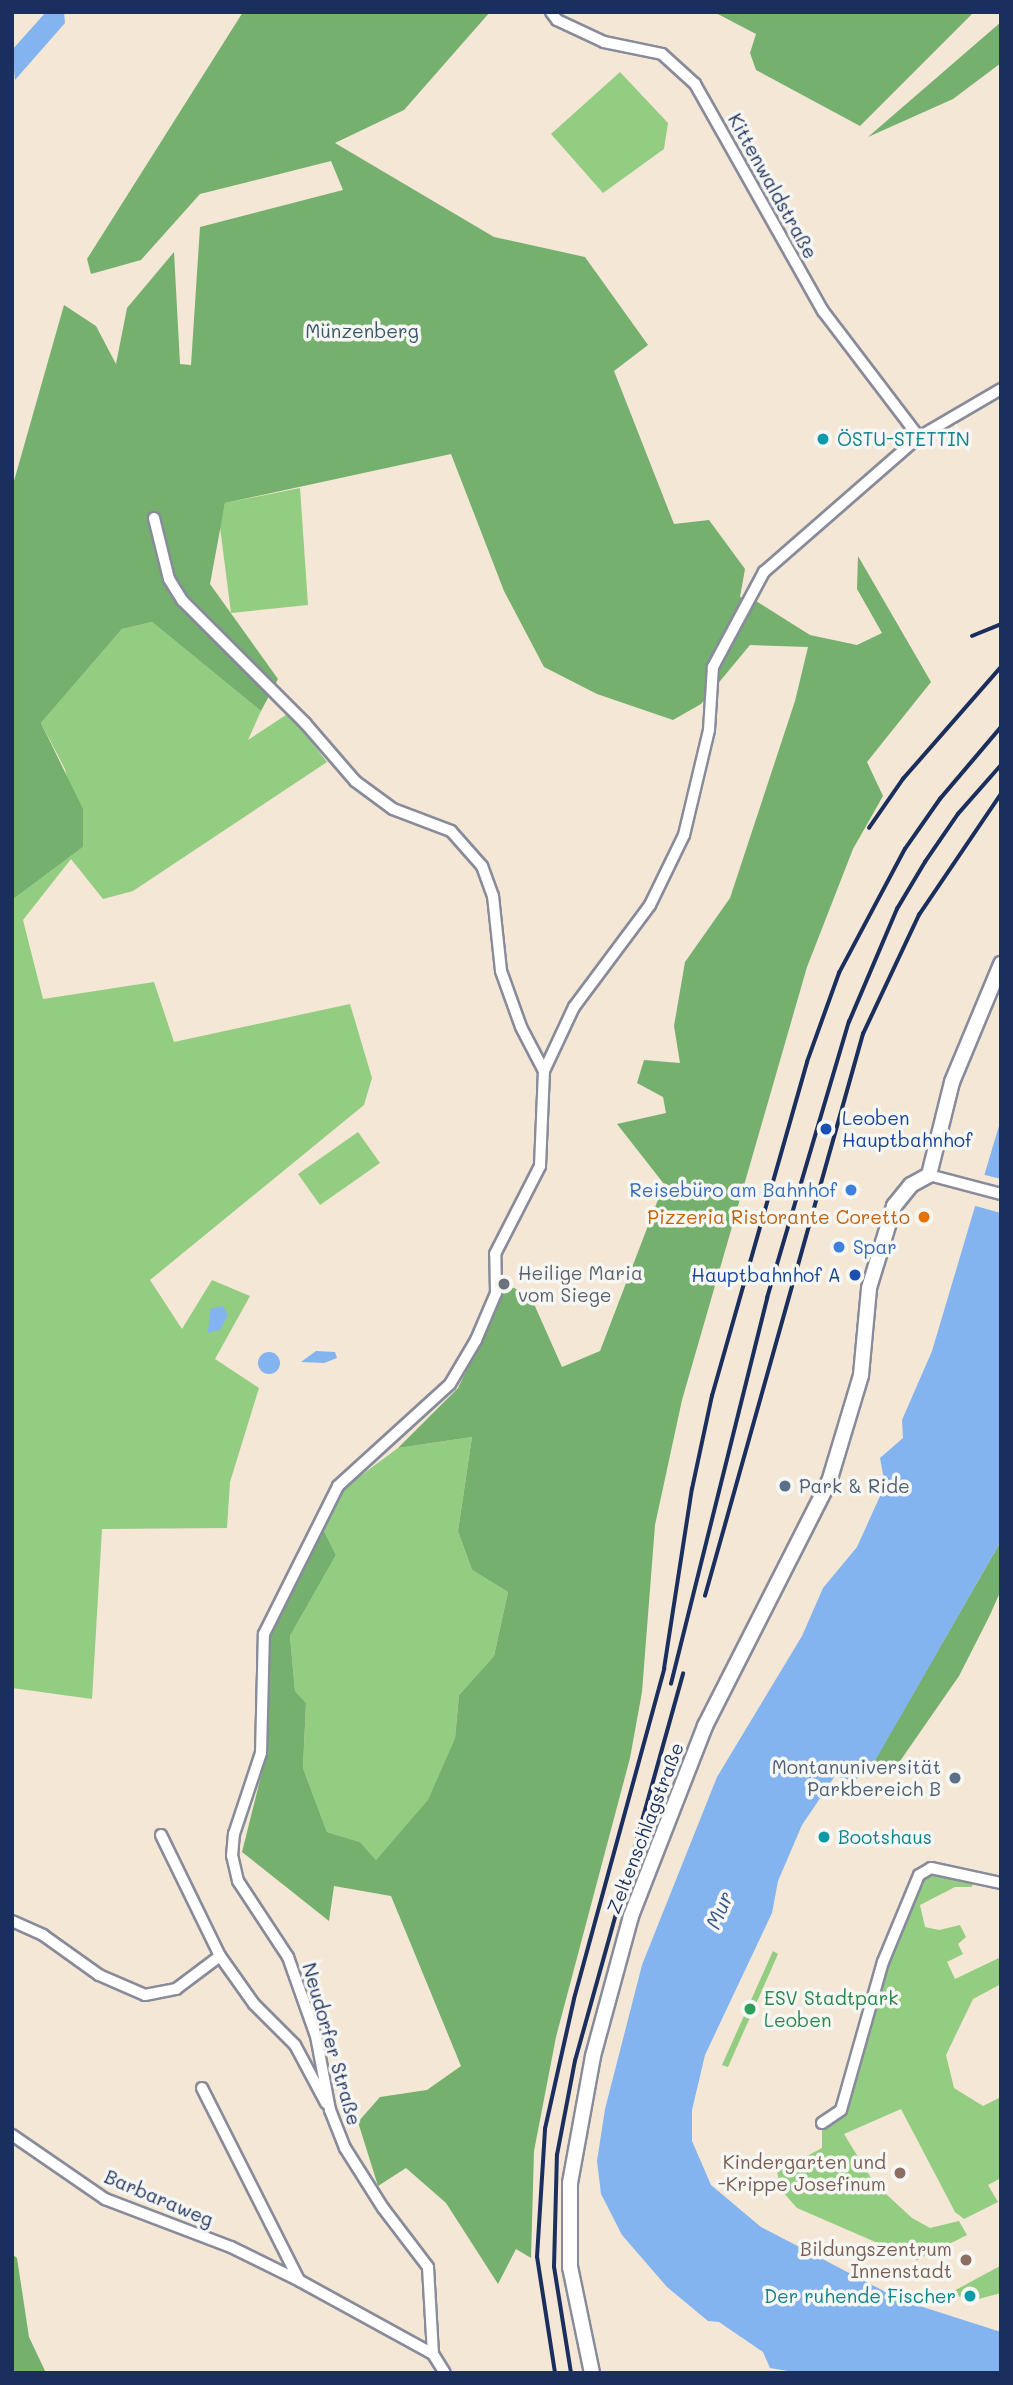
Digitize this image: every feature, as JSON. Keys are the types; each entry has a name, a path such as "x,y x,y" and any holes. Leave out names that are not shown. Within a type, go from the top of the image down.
{"main road":[{"path":"929,1175 952,1082 1001,964"},
{"name":"Zeltenschlagstraße","path":"592,2373 577,2310 568,2214 576,2133 631,1916 667,1818 729,1674 829,1482 861,1375 869,1288 894,1206 911,1185 929,1175"}],"street":[{"name":"Kittenwaldstraße","path":"551,12 557,20 604,42 662,54 695,84 823,311 919,437"},
{"path":"544,1071 574,1007 650,905 684,835 709,730 713,667 764,572 919,437 1001,389"},
{"path":"155,518 169,579 183,601 276,693 355,781 393,809 451,831 482,866 493,897 500,971 544,1071"},
{"name":"Neudorfer Straße","path":"433,2354 428,2267 345,2148 330,2109 316,2036 288,1957 238,1881 232,1856 234,1834 261,1753 264,1634 338,1486 450,1384 476,1340 496,1293 495,1254 540,1166 544,1071"},
{"path":"929,1175 1001,1194"},
{"path":"161,1835 220,1956 254,2004 295,2045 330,2109"},
{"path":"982,1879 985,1867"},
{"path":"822,2123 841,2110 883,1962 919,1875 931,1868 1001,1883"},
{"path":"12,1921 43,1935 99,1975 145,1995 176,1989 220,1956"},
{"path":"202,2088 300,2281"},
{"name":"Barbaraweg","path":"12,2135 105,2199 231,2247 300,2281 433,2354 445,2373"}],"green space":[{"name":"Münzenberg","path":"243,12 490,12 404,110 335,143 494,237 585,257 648,345 614,371 674,524 709,520 745,569 740,597 756,601 810,635 857,645 882,633 857,589 858,556 931,682 867,762 883,796 853,849 807,967 682,1400 655,1525 642,1692 630,1758 556,2037 534,2151 531,2258 516,2249 498,2284 446,2203 406,2168 378,2186 358,2122 380,2097 427,2090 461,2066 391,1896 334,1886 329,1921 242,1852 267,1752 269,1635 323,1529 336,1555 290,1636 295,1691 306,1703 303,1768 327,1832 360,1842 376,1860 428,1800 455,1738 459,1695 494,1656 508,1592 472,1570 458,1531 472,1437 398,1448 458,1388 507,1285 530,1295 562,1367 600,1351 664,1184 617,1124 666,1113 663,1097 637,1083 644,1060 680,1063 674,1026 685,962 730,898 795,701 808,647 750,645 701,704 673,720 597,694 544,667 504,591 451,454 225,503 210,584 278,679 261,711 152,622 122,629 41,723 83,809 83,847 12,900 12,488 64,305 96,326 116,364 127,308 174,252 180,364 191,365 200,227 343,190 331,161 200,194 141,260 91,274 87,259"},
{"path":"714,12 974,12 860,126 756,70 750,53 756,34"},
{"path":"1001,22 1001,63 953,99 868,137"},
{"path":"620,72 668,123 664,149 603,193 551,134"},
{"path":"300,488 308,605 231,613 220,527 225,503"},
{"path":"152,622 261,711 248,740 289,713 327,762 133,891 103,899 71,859 23,920 43,999 154,982 174,1042 350,1004 372,1078 364,1105 150,1280 182,1329 212,1280 250,1296 215,1359 259,1388 230,1482 227,1528 102,1529 92,1699 12,1688 12,900 83,847 65,769 41,723 122,629"},
{"path":"358,1132 380,1163 320,1205 298,1174"},
{"path":"472,1437 458,1531 472,1570 508,1592 494,1656 459,1695 455,1738 428,1801 376,1860 360,1842 327,1832 303,1768 306,1703 295,1691 290,1636 336,1555 323,1529 344,1488 398,1448"},
{"path":"1001,1541 1001,1590 990,1615 959,1676 889,1777 872,1765"},
{"path":"931,1868 974,1878 972,1887 955,1887 920,1905 925,1927 939,1930 960,1925 966,1937 958,1944 963,1954 947,1962 955,1979 1001,1957 1001,1984 973,1999 946,2055 954,2088 983,2106 1001,2097 1001,2178 988,2185 998,2202 964,2219 955,2212 901,2109 844,2134 874,2183 912,2218 930,2228 959,2221 967,2235 917,2260 797,2208 782,2191 777,2172 822,2148 822,2123 841,2110 866,2019 919,1875"},
{"name":"ESV Stadtpark Leoben","path":"773,1951 778,1954 728,2067 722,2065"},
{"path":"12,2254 17,2258 29,2337 46,2373 12,2373"},
{"path":"1000,2266 1001,2293 971,2301 950,2293"}],"water":[{"path":"46,12 64,12 65,23 15,80 12,50"},
{"name":"Mur","path":"1001,1119 1001,1541 872,1766 854,1781 835,1776 802,1825 778,1881 772,1913 705,2055 692,2110 692,2141 711,2185 761,2227 901,2300 1001,2332 1001,2373 800,2373 770,2368 763,2352 719,2322 708,2321 667,2287 622,2235 601,2194 597,2161 605,2109 642,1965 717,1777 802,1636 823,1588 857,1547 885,1485 880,1458 903,1438 902,1420 932,1351"},
{"path":"223,1306 228,1315 220,1330 208,1333 210,1309"},
{"path":"316,1351 335,1352 337,1358 324,1363 301,1362"},
{"path":"269,1352 279,1359 280,1363 273,1373 269,1374 259,1367 258,1363 265,1353"}],"pier":[{"path":"981,1174 1001,1179 1001,1213 972,1205"}],"railway":[{"path":"972,636 1001,624"},
{"path":"869,828 903,779 1001,667"},
{"path":"555,2373 537,2257 545,2129 574,1999 664,1669 692,1489 712,1396 807,1062 839,973 905,849 940,799 1001,727"},
{"path":"671,1684 767,1298 849,1022 897,909 958,814 1001,765"},
{"path":"705,1596 863,1034 919,915 1001,794"},
{"path":"571,2373 554,2267 557,2155 575,2061 683,1674"}],"place":[{"name":"ÖSTU-STETTIN","path":"823,439"},
{"name":"Leoben Hauptbahnhof","path":"826,1129"},
{"name":"Reisebüro am Bahnhof","path":"851,1190"},
{"name":"Pizzeria Ristorante Coretto","path":"924,1217"},
{"name":"Spar","path":"839,1247"},
{"name":"Hauptbahnhof A","path":"855,1275"},
{"name":"Heilige Maria vom Siege","path":"504,1284"},
{"name":"Park & Ride","path":"785,1486"},
{"name":"Montanuniversität Parkbereich B","path":"955,1778"},
{"name":"Bootshaus","path":"824,1837"},
{"name":"ESV Stadtpark Leoben","path":"750,2009"},
{"name":"Kindergarten und -Krippe Josefinum","path":"900,2173"},
{"name":"Bildungszentrum Innenstadt","path":"966,2260"},
{"name":"Der ruhende Fischer","path":"970,2296"}]}
